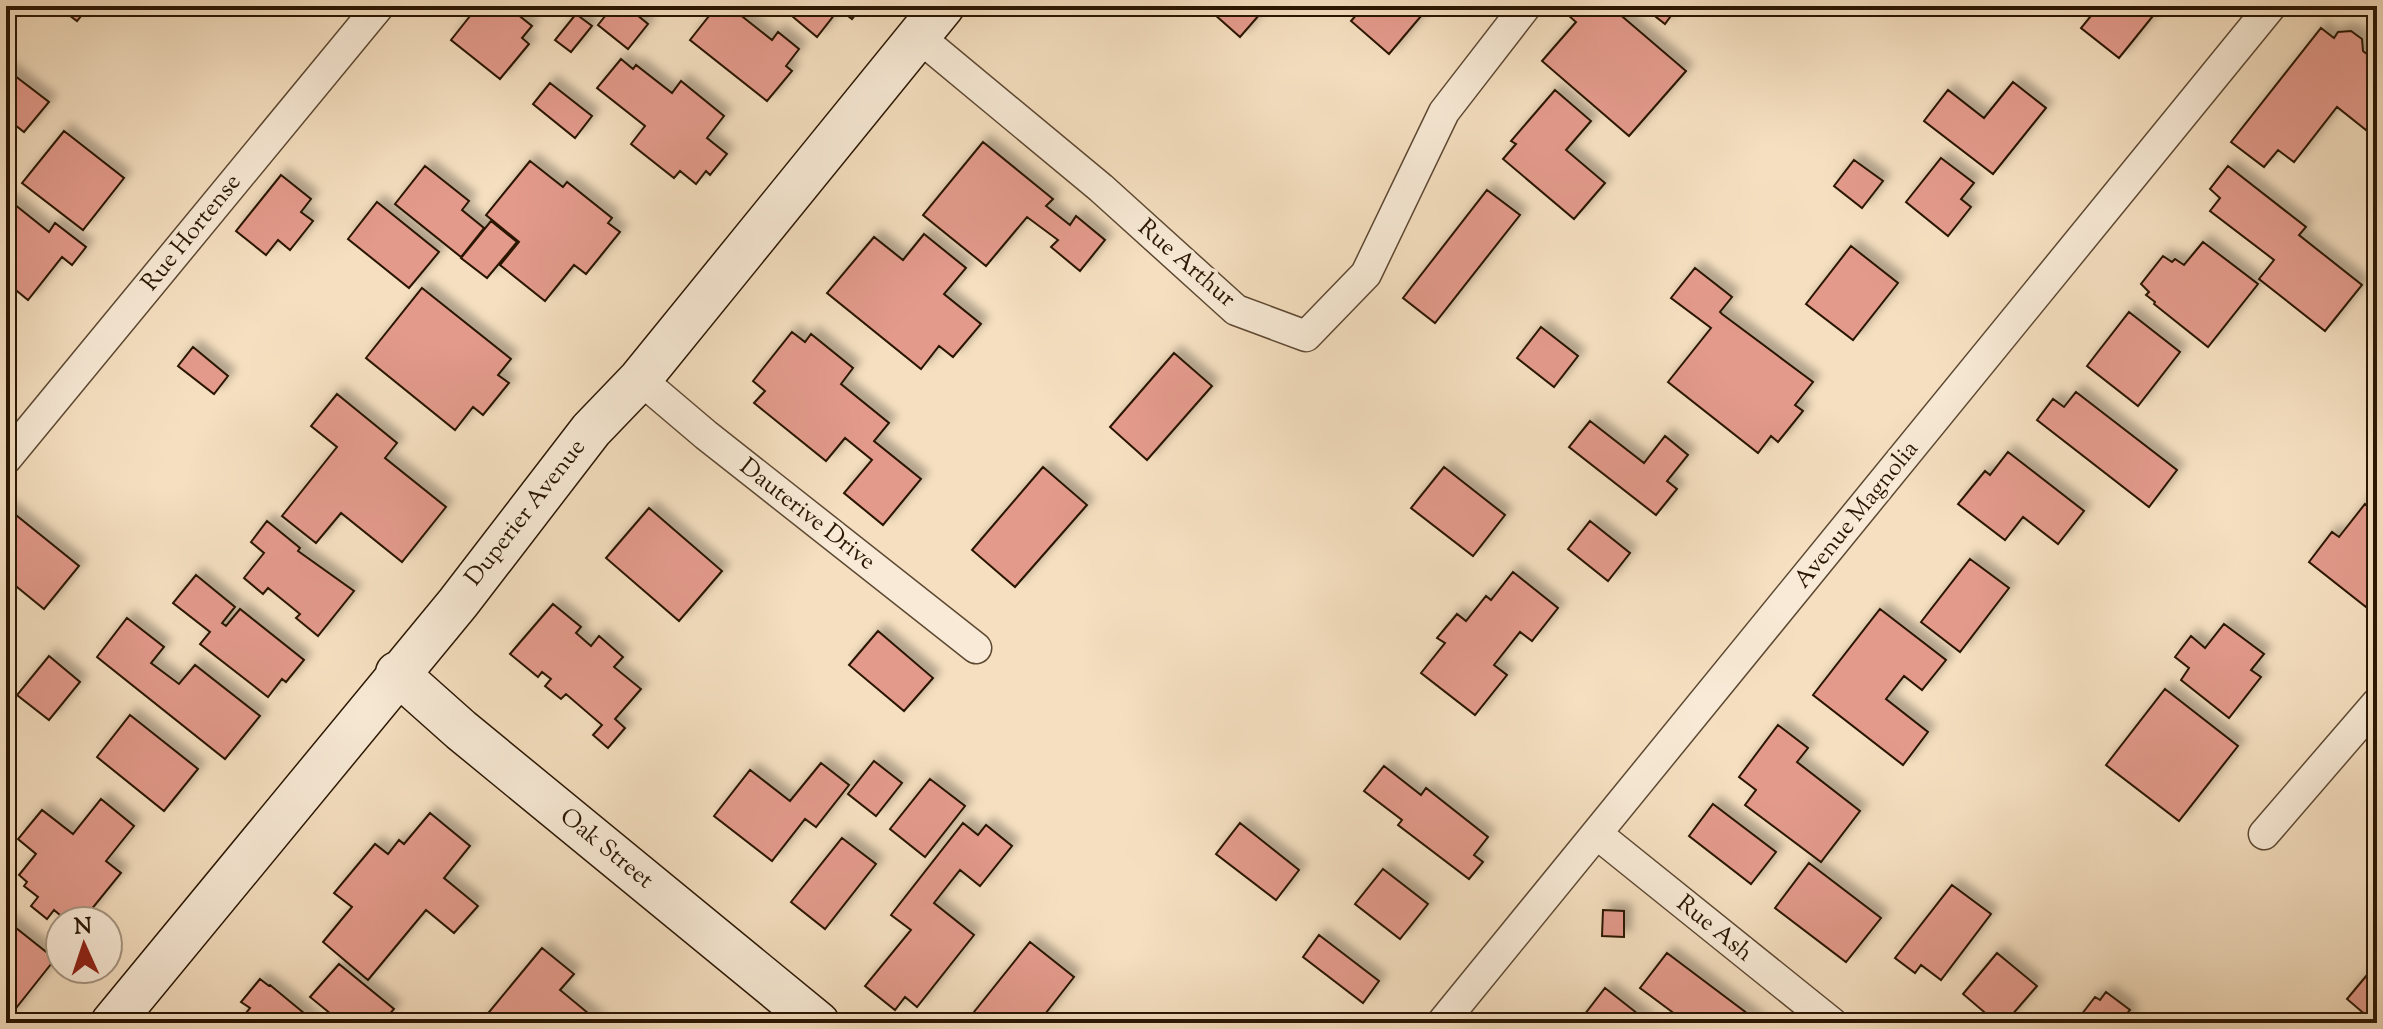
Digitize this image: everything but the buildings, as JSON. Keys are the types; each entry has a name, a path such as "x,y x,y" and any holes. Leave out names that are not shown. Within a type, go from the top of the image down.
{"main road":[{"name":"Duperier Avenue","path":"112,1023 397,673 458,603 591,430 640,379 931,21"},
{"name":"Oak Street","path":"397,673 798,1017"}],"street":[{"name":"Rue Hortense","path":"6,459 379,6"},
{"name":"Rue Arthur","path":"931,21 1101,188 1236,310 1306,336 1366,274 1444,112 1526,6"},
{"name":"Avenue Magnolia","path":"1442,1023 2271,6"},
{"name":"Dauterive Drive","path":"640,379 718,445 976,648"},
{"path":"2264,834 2377,703"},
{"name":"Rue Ash","path":"1597,834 1832,1023"}]}
